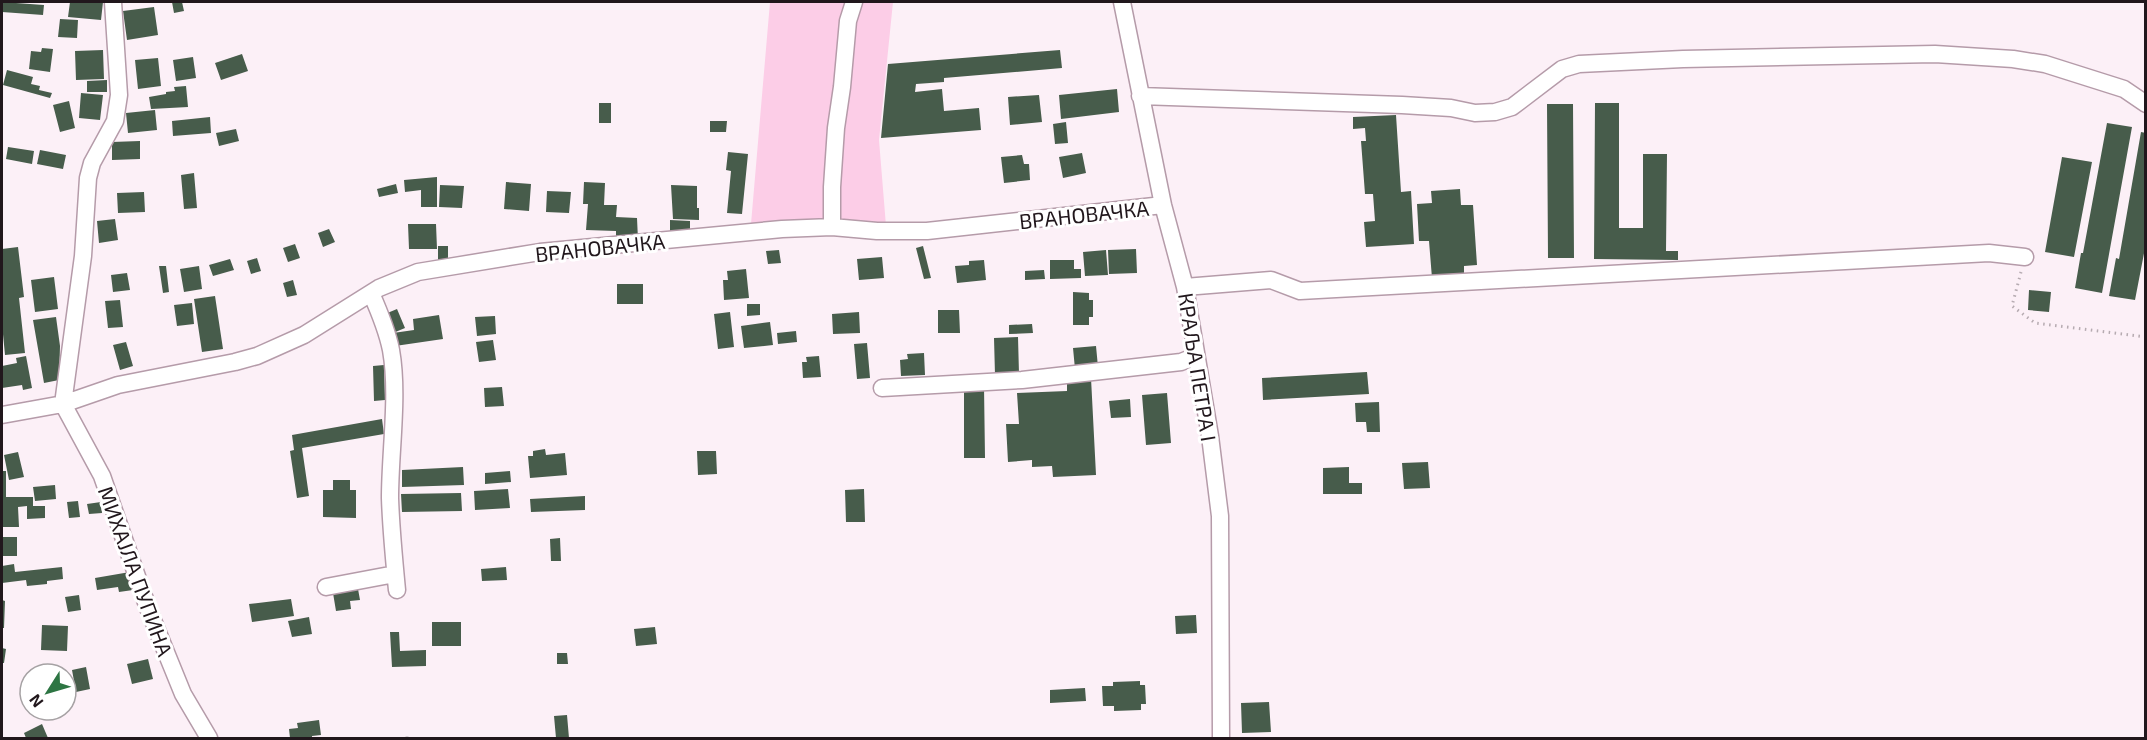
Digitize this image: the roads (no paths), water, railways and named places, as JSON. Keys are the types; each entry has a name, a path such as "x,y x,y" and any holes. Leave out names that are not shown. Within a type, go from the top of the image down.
{"street":[{"path":"63,404 69,345 83,255 88,178 92,163 115,121 119,95 113,2"},
{"path":"832,227 836,128 848,21 854,2"},
{"name":"КРАЉА ПЕТРА I","path":"1122,2 1163,205 1185,287 1220,516 1221,738"},
{"path":"1140,96 1402,105 1451,108 1475,113 1496,112 1512,107 1562,69 1580,64 1683,59 1935,54 2013,58 2045,64 2124,89 2145,104"},
{"name":"ВРАНОВАЧКА","path":"2,415 63,404 118,385 257,356 304,335 379,288 418,273 540,252 782,229 832,227 877,231 927,231 1163,205"},
{"path":"1185,287 1271,280 1300,291 1989,253 2025,257"},
{"path":"326,587 396,582 390,498 393,379 391,349 371,293"},
{"path":"882,388 1022,380 1181,362 1196,356"},
{"name":"МИХАЈЛА ПУПИНА","path":"63,404 102,476 148,608 183,694 209,738"}]}
